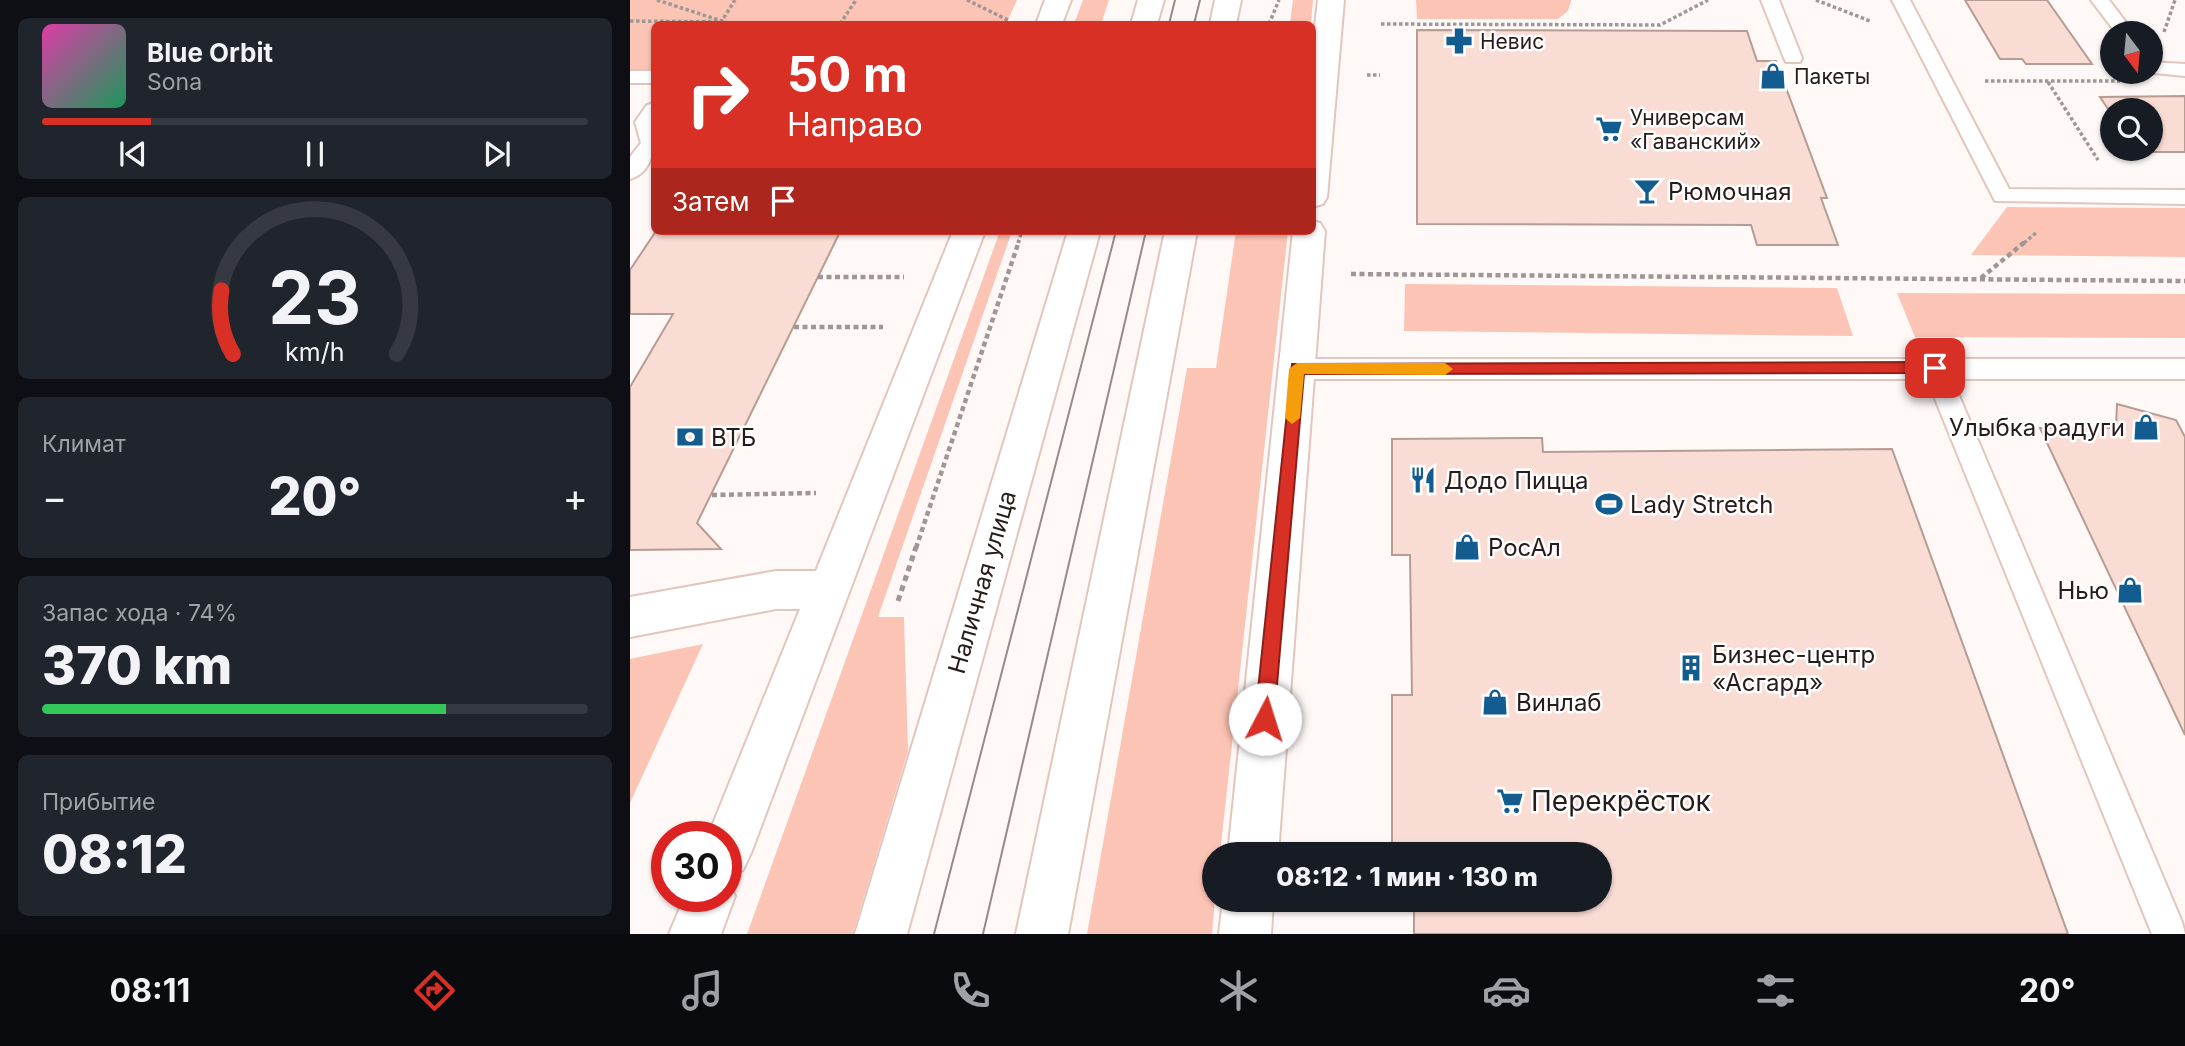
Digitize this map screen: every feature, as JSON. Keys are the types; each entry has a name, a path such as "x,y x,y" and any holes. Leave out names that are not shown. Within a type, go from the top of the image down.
{"street":[{"path":"1050,21 1058,0"},
{"path":"1145,21 1151,0"},
{"path":"1224,21 1228,0"},
{"path":"1316,156 1331,0"},
{"path":"739,821 966,235"},
{"name":"Наличная улица","path":"881,934 1083,235"},
{"path":"1042,934 1180,235"},
{"path":"1254,842 1309,235"},
{"path":"630,617 776,590 829,590"},
{"path":"695,934 703,912"},
{"path":"1245,934 1247,912"}],"lane":[{"path":"1770,0 1793,58"},
{"path":"1901,0 2002,196 2185,197"},
{"path":"2100,0 2116,21"},
{"path":"2163,69 2185,70"},
{"path":"630,77 651,77"},
{"path":"630,172 651,143 645,122 651,113"},
{"path":"1935,368 2170,934"},
{"path":"1297,369 2185,369"}],"path":[{"path":"657,0 719,21"},
{"path":"723,21 735,0"},
{"path":"842,21 856,0"},
{"path":"967,0 1010,21"},
{"path":"1270,21 1279,0"},
{"path":"1381,24 1660,25 1707,0"},
{"path":"630,21 651,21"},
{"path":"1942,81 2100,81"},
{"path":"2048,81 2121,196"},
{"path":"898,601 1021,235"},
{"path":"1347,274 2185,281"},
{"path":"818,276 909,276"},
{"path":"794,327 887,327"},
{"path":"712,495 817,493"}],"shaded area":[{"path":"630,0 1017,0 1007,21 651,21 651,69 630,69"},
{"path":"1083,0 1109,0 1102,21 1075,21"},
{"path":"1293,0 1313,0 1311,21 1290,21"},
{"path":"1416,0 1571,1 1568,11 1558,19 1417,19"},
{"path":"2007,207 2185,208 2185,257 1971,255"},
{"path":"999,235 1011,235 878,617 904,617 908,751 853,934 747,934"},
{"path":"1235,235 1288,235 1221,842 1202,842 1202,912 1214,912 1212,934 1087,934 1187,368 1216,368"},
{"path":"1405,284 1837,288 1853,336 1404,331"},
{"path":"1897,293 2185,294 2185,338 1915,337"},
{"path":"703,644 630,803 630,659"}],"building":[{"path":"1965,0 2047,0 2092,64 2026,64 2022,59 2000,59"},
{"name":"Универсам «Гаванский»","path":"1417,30 1747,31 1757,61 1776,61 1827,198 1821,198 1838,245 1757,245 1751,225 1417,224"},
{"path":"2185,96 2185,152 2163,152 2163,98 2100,97"},
{"path":"653,235 839,235 697,523 721,549 630,550 630,387 673,314 630,314 630,270"},
{"path":"2117,404 2176,420 2185,437 2185,735 2040,428 2116,428"},
{"name":"Бизнес-центр «Асгард»","path":"1542,438 1543,452 1892,449 2068,934 1414,934 1414,912 1612,912 1612,842 1392,842 1392,695 1412,695 1410,555 1392,555 1392,439"}],"tram line":[{"path":"1170,21 1175,0"},
{"path":"1195,21 1200,0"},
{"path":"934,934 1115,235"},
{"path":"983,934 1145,235"}],"slow traffic":[{"path":"1292,418 1297,369 1445,369"}],"place":[{"name":"Невис","path":"1459,41"},
{"name":"Пакеты","path":"1773,76"},
{"name":"Универсам «Гаванский»","path":"1609,129"},
{"name":"Рюмочная","path":"1647,191"},
{"name":"Улыбка радуги","path":"2146,427"},
{"name":"ВТБ","path":"690,437"},
{"name":"Додо Пицца","path":"1423,480"},
{"name":"Lady Stretch","path":"1609,504"},
{"name":"РосАл","path":"1467,547"},
{"name":"Нью","path":"2130,590"},
{"name":"Бизнес-центр «Асгард»","path":"1691,668"},
{"name":"Винлаб","path":"1495,702"},
{"name":"Перекрёсток","path":"1510,801"}],"route":[{"path":"1265,719 1297,369 1935,368"}]}
